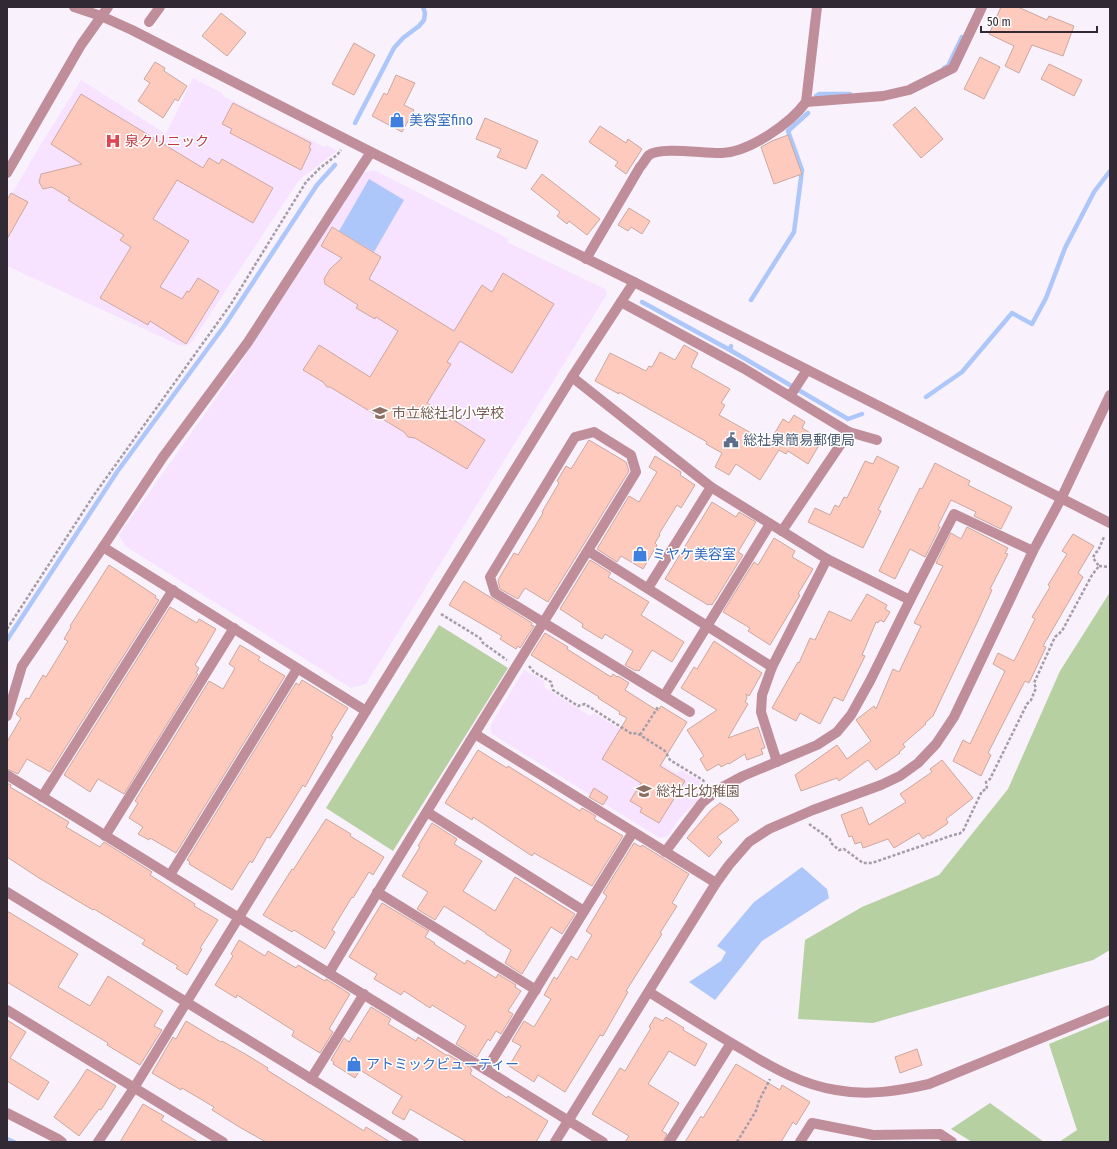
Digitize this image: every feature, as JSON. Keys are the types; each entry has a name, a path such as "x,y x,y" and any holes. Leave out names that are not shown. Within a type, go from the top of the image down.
{"street":[{"path":"74,7 101,16 132,30 370,152 634,282 1110,523"},
{"path":"7,173 81,45 108,7"},
{"path":"149,22 160,7"},
{"path":"586,259 640,167 649,155 656,152 670,151 722,153 738,150 755,144 794,115 806,102 817,7"},
{"path":"806,102 883,96 908,90 953,68 982,7"},
{"path":"7,716 22,666 163,457 248,342 370,152"},
{"path":"98,1142 134,1088 572,377 634,282"},
{"path":"621,302 744,368 793,390 849,432 877,440"},
{"path":"793,390 807,370"},
{"path":"572,377 711,487 827,559 910,600"},
{"path":"555,1142 716,883 749,842 769,830 813,810 881,785 900,776 918,763 936,744 954,718 1033,551 1061,499 1110,395"},
{"path":"329,973 377,892 427,812 544,622 636,472 631,455 594,432 575,437 490,577 495,592 544,622 690,712"},
{"path":"782,531 849,432"},
{"path":"648,588 711,487"},
{"path":"665,852 691,815 716,790 742,776 817,745 837,732 851,715 870,681 954,514 1033,551"},
{"path":"664,696 770,524"},
{"path":"103,547 366,711"},
{"path":"588,550 772,667"},
{"path":"777,762 761,712 762,695 772,667 827,559"},
{"path":"42,797 173,590"},
{"path":"105,836 234,628"},
{"path":"170,875 297,669"},
{"path":"475,734 716,883"},
{"path":"7,776 604,1142"},
{"path":"427,812 584,911"},
{"path":"486,1070 633,832"},
{"path":"7,892 414,1142"},
{"path":"377,892 536,990"},
{"path":"649,992 730,1043 795,1078 835,1090 870,1093 902,1090 929,1084 1110,1010"},
{"path":"311,1079 364,994"},
{"path":"7,1010 223,1142"},
{"path":"669,1142 730,1043"},
{"path":"7,1113 62,1142"},
{"path":"800,1142 812,1123 873,1135 940,1134 952,1142"}],"path":[{"path":"7,629 94,495 231,304 306,182 320,168 337,155 346,139"},
{"path":"1104,537 1093,558 1099,566 1110,567"},
{"path":"806,822 830,839 831,843 839,850 844,849 863,863 872,863 963,831 982,791 987,788 986,782 990,779 1026,704 1031,700 1036,688 1034,684 1055,637 1062,631 1092,575 1099,566"},
{"path":"438,613 480,638 483,643 500,654 503,658 532,668 534,672 551,682 553,690 578,706 585,704 632,734 637,733 665,751 670,760 703,780 705,784 716,790"},
{"path":"640,736 664,696"},
{"path":"737,1142 757,1109 758,1103 772,1077"}],"shaded area":[{"path":"193,78 222,93 223,96 324,147 327,145 337,151 299,180 191,343 185,346 179,345 7,266 7,202 81,80 166,134"},
{"path":"374,170 509,239 507,242 605,289 607,294 366,684 351,688 125,546 119,535 238,367 362,173"},
{"path":"524,670 544,681 545,688 590,716 594,713 634,738 658,761 676,773 681,770 701,781 700,785 708,790 679,819 668,836 660,838 492,734 490,726"}],"green space":[{"path":"1110,592 1110,950 1093,960 873,1023 798,1019 805,940 862,907 939,875 1008,789 1060,671"},
{"path":"439,625 508,668 393,851 326,808"},
{"path":"1110,1019 1110,1142 1059,1142 1077,1130 1049,1044"},
{"path":"990,1103 1044,1142 972,1142 951,1129"}],"water":[{"path":"369,179 404,200 374,252 339,231"},
{"path":"802,867 827,889 829,898 762,941 715,1000 689,982 721,961 726,952 717,946 754,902"}],"building":[{"path":"1001,7 1018,7 1047,20 1049,16 1074,26 1063,56 1032,45 1019,73 1005,66 1014,46 989,34"},
{"path":"221,13 246,33 227,56 202,36"},
{"path":"354,43 375,55 354,95 332,84"},
{"path":"980,57 1000,67 984,99 964,89"},
{"path":"155,62 165,68 164,71 187,86 178,101 175,99 163,118 138,101 150,83 144,79"},
{"path":"1049,64 1082,80 1074,96 1041,79"},
{"path":"396,75 415,83 404,105 414,110 402,132 372,116 384,93 387,95"},
{"path":"81,94 203,168 209,158 219,164 222,159 273,188 253,223 177,180 153,219 189,241 160,287 182,299 187,291 189,292 198,278 219,291 186,344 150,321 148,325 100,298 131,247 120,240 124,235 68,200 70,198 52,187 43,189 39,182 41,174 82,164 51,144"},
{"path":"233,103 311,143 309,148 311,149 301,170 230,133 232,129 222,124"},
{"path":"915,107 943,139 921,158 893,125"},
{"path":"485,118 538,141 526,169 497,157 501,149 476,139"},
{"path":"600,126 626,143 628,139 642,149 626,174 615,166 618,162 589,142"},
{"path":"788,135 802,174 774,184 761,147"},
{"path":"542,174 600,219 587,235 569,221 567,224 557,216 560,212 531,189"},
{"path":"11,193 28,202 7,239 7,200"},
{"path":"629,208 650,221 642,234 631,227 628,231 618,225"},
{"path":"332,227 381,257 369,279 454,331 482,285 492,292 503,273 554,304 512,373 460,341 447,362 451,364 427,403 485,440 467,469 415,438 408,437 404,432 330,387 327,387 323,382 303,370 319,345 370,377 398,331 376,317 375,319 356,308 358,305 325,284 324,279 330,269 342,258 321,246"},
{"path":"684,345 698,353 691,367 730,389 721,403 725,405 719,415 769,443 783,419 789,423 794,415 805,422 802,428 822,440 808,464 788,451 786,454 779,450 760,480 736,464 729,475 715,467 722,453 706,444 707,442 619,392 619,394 595,381 610,353 646,371 649,366 652,367 660,352 675,360"},
{"path":"589,440 626,462 629,471 548,602 525,588 518,599 500,589 498,580 514,553 518,555 543,513 542,512 559,483 557,481 566,466 571,469"},
{"path":"655,456 681,472 680,475 695,485 681,508 677,505 659,534 660,535 655,543 657,545 643,569 621,556 617,562 597,549 629,496 639,502 657,472 649,467"},
{"path":"877,456 899,467 878,510 881,511 863,548 808,522 815,508 830,515 835,505 839,507 844,497 847,498 865,461 873,464"},
{"path":"935,463 970,481 968,485 1012,507 1001,529 974,516 976,512 951,500 925,557 910,549 895,579 879,571 920,488 922,489"},
{"path":"712,502 736,517 739,512 756,522 738,552 743,555 712,605 708,605 665,579"},
{"path":"967,527 1008,548 1005,553 1008,554 990,589 992,590 933,716 903,744 905,747 899,752 900,753 876,770 868,760 839,781 837,778 801,791 795,775 837,745 847,759 871,741 856,720 874,706 876,709 893,669 899,672 921,626 914,623 943,566 936,563 951,533 961,539"},
{"path":"1073,534 1094,546 1078,573 1083,577 1043,646 1046,647 1029,683 1025,681 1011,708 988,753 991,755 981,776 953,761 963,740 970,744 1005,671 993,664 998,653 1014,661 1035,619 1032,617 1050,587 1048,585 1067,554 1062,551"},
{"path":"774,538 795,551 792,557 813,569 798,594 800,595 770,645 748,631 750,628 723,612 754,562 758,565"},
{"path":"590,560 611,573 608,577 649,602 641,615 684,642 672,662 652,650 639,671 636,671 625,665 633,651 605,634 602,639 582,627 583,624 560,609"},
{"path":"109,565 156,596 155,598 159,600 50,772 27,759 18,774 7,769 7,742 21,718 16,714 26,698 29,699 43,675 46,677 68,641 64,639 71,627 70,626"},
{"path":"464,581 532,623 531,625 534,626 520,648 518,646 516,649 500,639 502,636 449,605"},
{"path":"867,594 887,605 885,609 890,612 884,622 880,620 878,623 876,622 862,655 865,656 843,701 834,697 820,724 800,713 796,721 772,708 798,662 799,663 810,638 815,640 829,611 851,621"},
{"path":"170,607 197,623 199,619 216,629 195,665 199,668 196,673 198,674 124,794 98,779 90,792 64,775"},
{"path":"545,633 611,677 613,674 629,683 625,690 658,711 661,706 687,722 660,766 685,781 659,823 640,812 642,808 630,801 641,783 602,759 627,718 619,714 620,712 598,698 599,697 531,655"},
{"path":"714,641 762,673 749,696 746,694 747,698 745,702 748,704 728,738 758,727 765,748 761,749 763,754 747,760 745,754 729,764 728,763 721,767 719,764 707,771 700,759 704,756 687,730 717,710 681,688 694,667 697,669"},
{"path":"240,645 260,657 258,660 285,676 176,853 150,838 149,840 138,834 143,827 129,818 138,803 135,801 209,681 223,689 235,668 229,664"},
{"path":"302,680 348,708 331,736 333,737 305,787 303,785 270,838 267,837 252,863 250,861 232,890 189,864 190,862 187,860 296,683 299,685"},
{"path":"478,750 507,768 508,766 580,811 582,808 596,816 594,819 623,836 592,886 534,853 532,856 473,817 472,820 445,803"},
{"path":"942,760 973,798 946,819 948,822 947,824 923,839 919,833 894,848 888,839 863,848 861,842 855,844 852,836 849,837 841,815 862,807 869,825 906,802 900,794 932,772 930,769"},
{"path":"7,783 11,785 10,787 69,822 66,827 100,847 104,842 152,872 150,875 195,904 194,906 218,920 200,948 202,949 187,975 176,968 178,966 142,944 145,940 39,878 7,857"},
{"path":"594,788 608,797 603,805 589,797"},
{"path":"720,803 731,810 739,820 717,837 722,842 709,857 687,838 711,810"},
{"path":"326,819 384,857 373,875 369,872 353,898 352,897 332,930 335,932 325,949 294,930 292,932 263,915"},
{"path":"432,823 457,839 454,844 482,861 463,891 495,911 515,877 575,914 562,934 551,927 522,974 505,963 511,950 444,906 435,920 417,909 428,892 402,876 420,847 418,846"},
{"path":"634,843 641,847 642,845 689,874 672,903 677,906 660,933 662,934 626,991 628,992 603,1036 600,1035 565,1092 538,1075 534,1082 509,1066 521,1046 512,1041 524,1021 534,1027 551,999 544,995 554,977 557,979 571,956 577,960 592,935 586,931 607,896 603,893"},
{"path":"382,903 429,931 425,937 465,964 467,960 496,978 498,974 516,985 515,987 521,991 508,1011 513,1014 501,1034 496,1031 490,1041 488,1039 477,1057 456,1044 466,1026 432,1005 430,1008 404,991 401,995 374,979 377,974 349,957"},
{"path":"7,911 78,954 58,987 90,1006 108,976 163,1011 154,1026 162,1030 140,1065 107,1045 108,1043 7,982"},
{"path":"239,940 265,956 268,951 296,968 298,965 325,981 326,979 350,994 329,1029 333,1032 320,1053 292,1036 294,1031 237,995 236,998 215,985 233,956 231,954"},
{"path":"371,1007 391,1019 388,1024 416,1041 418,1037 446,1055 449,1055 471,1068 470,1069 472,1070 470,1074 507,1098 508,1096 548,1121 536,1142 467,1142 410,1109 404,1120 392,1113 402,1096 360,1070 355,1078 333,1064 334,1062 331,1060 344,1038 349,1042"},
{"path":"655,1017 663,1021 666,1017 684,1028 683,1030 707,1044 695,1066 669,1051 648,1084 679,1103 662,1131 667,1134 663,1142 625,1142 629,1136 592,1114 620,1068 625,1071 651,1028 649,1027"},
{"path":"7,1020 26,1032 10,1058 49,1082 38,1100 7,1081"},
{"path":"186,1021 221,1042 222,1041 247,1055 268,1068 267,1070 364,1131 366,1127 390,1142 266,1142 241,1128 212,1110 214,1107 182,1088 181,1090 152,1073 173,1037 176,1039"},
{"path":"917,1049 922,1065 900,1073 895,1057"},
{"path":"736,1064 780,1090 782,1085 810,1102 796,1125 793,1122 781,1142 685,1142 701,1116 703,1118"},
{"path":"87,1069 116,1086 101,1110 99,1109 79,1136 54,1117"},
{"path":"143,1104 164,1116 161,1120 198,1142 120,1142"}],"waterway":[{"path":"355,123 394,48 424,20 425,13 423,7"},
{"path":"944,68 948,66 962,37"},
{"path":"816,96 819,94 850,94"},
{"path":"751,300 794,232 802,170 788,131 808,113"},
{"path":"7,640 117,472 225,325 317,185 335,165"},
{"path":"926,397 962,372 1012,313 1032,324 1046,298 1065,248 1094,192 1110,171"},
{"path":"642,302 730,350 731,346"},
{"path":"730,350 848,419 862,414"},
{"path":"7,1139 14,1142"}],"place":[{"name":"美容室fino","path":"397,120"},
{"name":"泉クリニック","path":"113,141"},
{"name":"市立総社北小学校","path":"380,413"},
{"name":"総社泉簡易郵便局","path":"731,440"},
{"name":"ミヤケ美容室","path":"640,554"},
{"name":"総社北幼稚園","path":"644,791"},
{"name":"アトミックビューティー","path":"354,1064"}]}
